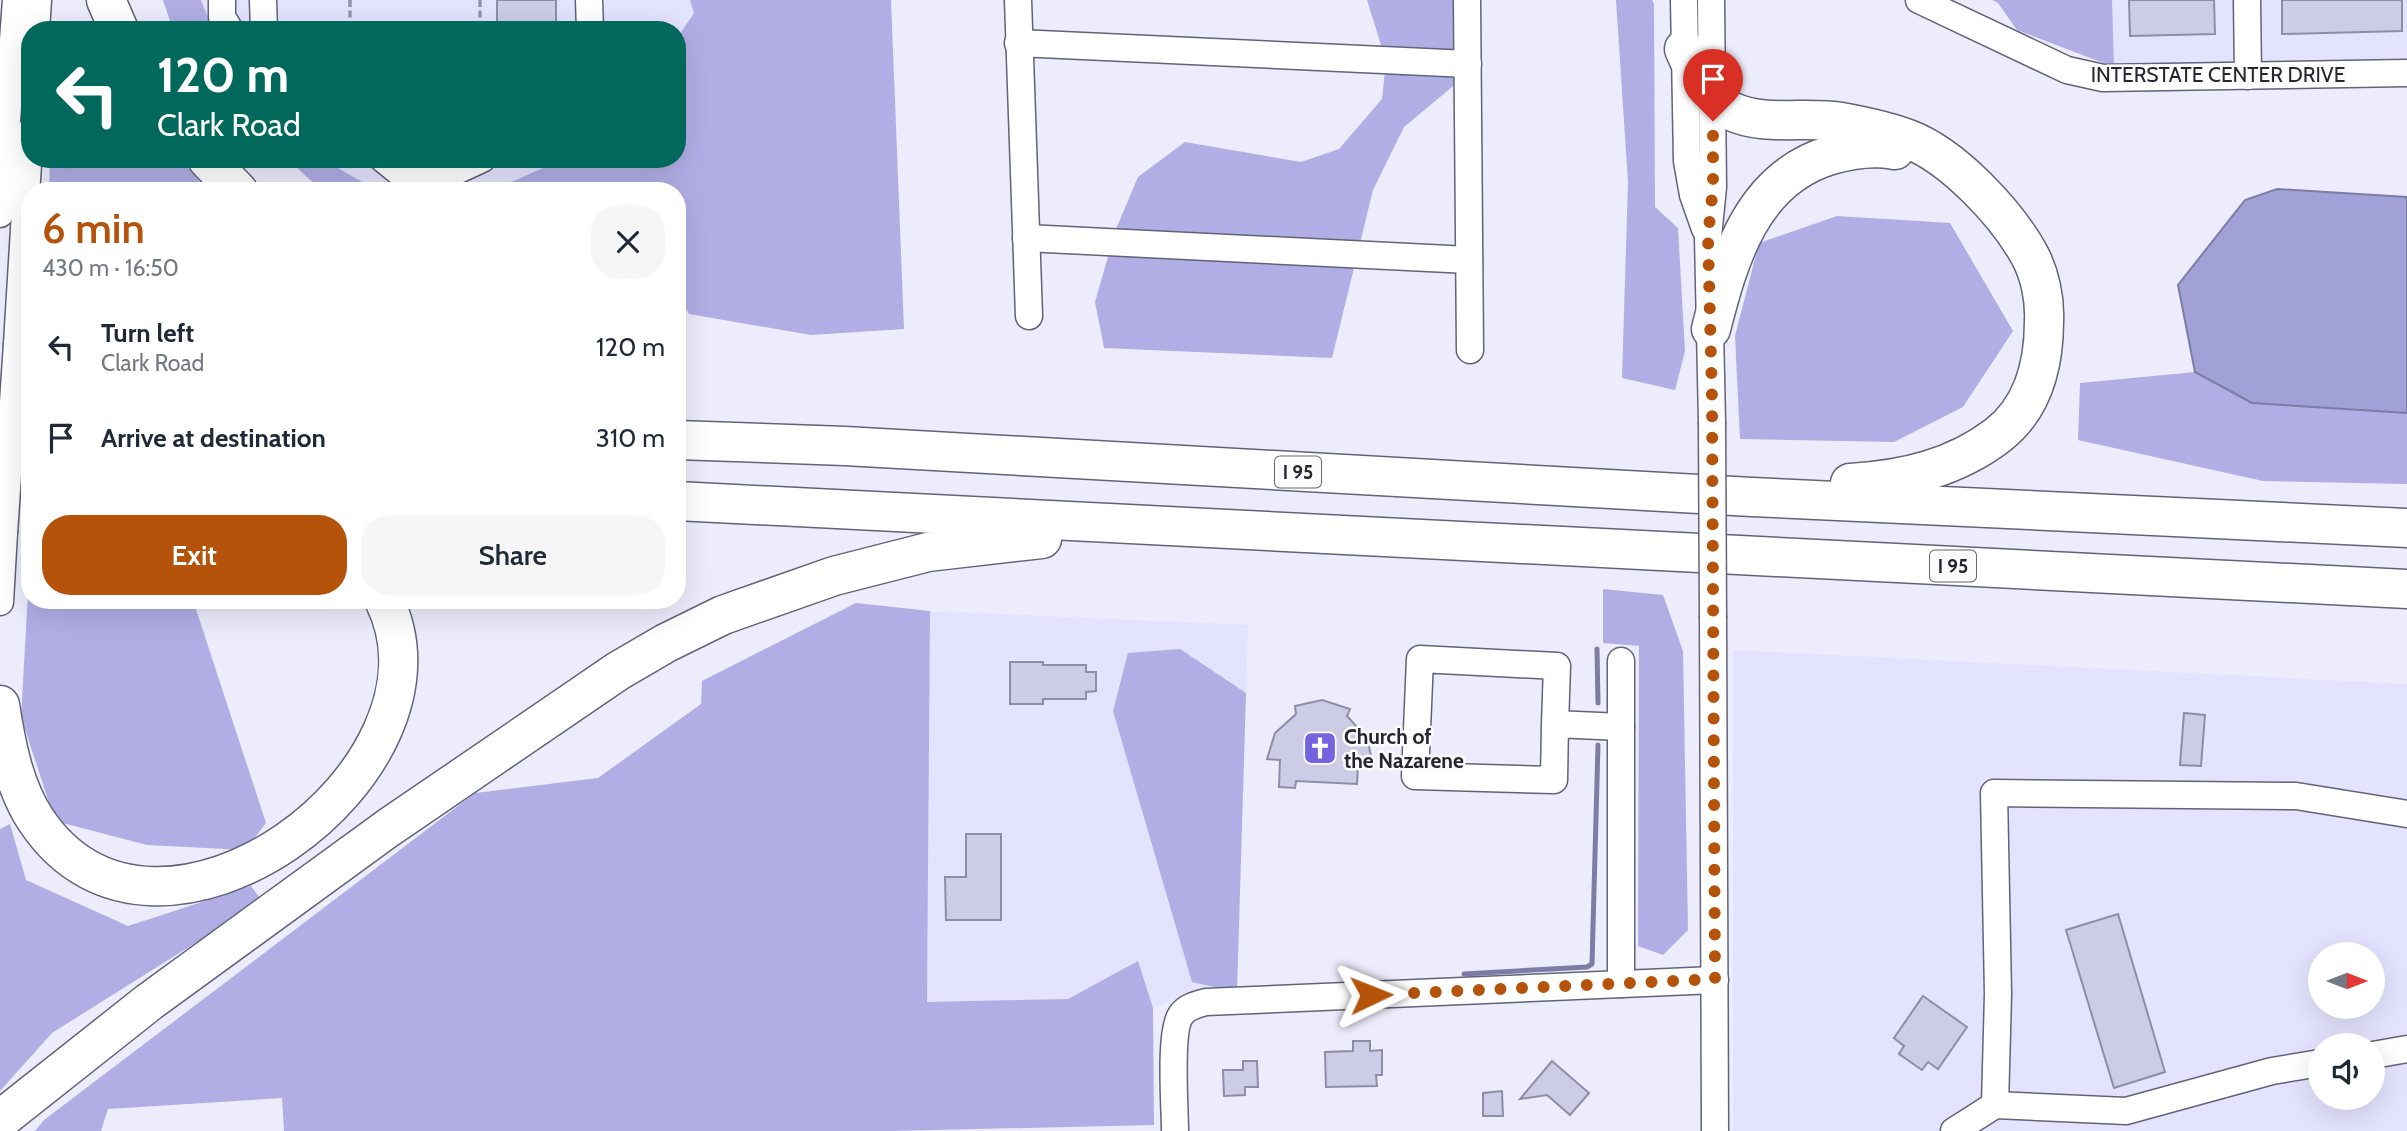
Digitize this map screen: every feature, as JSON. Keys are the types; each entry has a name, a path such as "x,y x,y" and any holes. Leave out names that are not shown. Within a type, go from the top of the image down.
{"highway":[{"path":"106,0 115,21"},
{"path":"1684,49 1697,78 1713,99 1729,111 1747,117 1838,122 1909,139 1959,172 2012,228 2030,256 2041,286 2045,313 2044,342 2034,387 2021,411 1988,443 1942,467 1911,476 1752,497"},
{"path":"1711,329 1725,273 1738,241 1760,204 1790,175 1816,159 1847,150 1882,148 1907,153 1959,172"},
{"path":"216,168 229,182"},
{"path":"0,401 21,406"},
{"path":"0,413 21,414"},
{"path":"686,413 845,446"},
{"name":"I 95","path":"686,440 845,446 1752,497 2407,528"},
{"name":"I 95","path":"686,501 2407,589"},
{"path":"0,1120 149,1002 388,828 618,671 666,643 723,615 778,594 834,576 928,552 1167,526"},
{"path":"0,705 13,767 23,796 36,820 56,845 80,865 133,886 171,887 209,878 244,866 293,839 345,788 366,761 394,703 398,674 395,632 387,609"}],"street":[{"path":"0,214 16,0"},
{"path":"37,21 38,0"},
{"path":"222,0 224,21"},
{"path":"263,0 264,21"},
{"path":"589,0 590,21"},
{"path":"1018,0 1029,316"},
{"path":"1467,0 1470,350"},
{"path":"1684,0 1687,161 1693,195 1708,237"},
{"path":"1711,0 1713,187 1708,237 1712,422 1715,1131"},
{"name":"INTERSTATE CENTER DRIVE","path":"1919,0 2084,76 2103,78 2407,74"},
{"path":"2246,0 2248,76"},
{"path":"1018,44 1468,64"},
{"path":"394,168 399,172 443,177 462,168"},
{"path":"1026,238 1469,260"},
{"path":"0,602 21,278"},
{"path":"1420,659 1557,666 1555,724 1554,779 1415,776 1420,659"},
{"path":"1621,661 1621,984"},
{"path":"1555,724 1621,727"},
{"path":"1995,1105 1998,994 1994,793 2296,796 2407,814"},
{"path":"1175,1131 1175,1034 1181,1014 1192,1006 1206,1002 1715,979"},
{"path":"2385,1053 2407,1049"},
{"path":"1954,1131 1995,1105 2126,1111 2272,1071 2308,1065"}],"path":[{"path":"350,0 350,21"},
{"path":"480,0 480,21"}],"shaded area":[{"path":"163,0 201,0 209,21 170,21"},
{"path":"201,0 690,0 694,13 686,25 686,21 209,21"},
{"path":"690,0 891,0 904,329 811,335 689,314 686,309 686,182 511,182 543,168 686,168 686,25 694,13"},
{"path":"1367,0 1463,0 1464,77 1404,127 1373,190 1332,358 1104,348 1095,302 1116,229 1138,177 1185,142 1301,162 1339,149 1382,99 1386,61"},
{"path":"1616,0 1652,0 1654,4 1655,207 1678,228 1685,351 1675,390 1622,378 1628,182"},
{"path":"1992,0 2112,0 2114,67 2017,30 1998,3"},
{"path":"2112,0 2407,0 2407,62 2114,67"},
{"path":"50,168 188,168 200,182 49,182"},
{"path":"297,168 338,168 362,182 314,182"},
{"path":"338,168 543,168 511,182 362,182"},
{"path":"2277,189 2407,197 2407,413 2252,403 2195,372 2178,285 2245,200"},
{"path":"1837,216 1950,223 2013,331 1963,407 1894,442 1740,439 1735,336 1759,243"},
{"path":"2195,372 2252,403 2407,413 2407,484 2263,481 2078,440 2080,383"},
{"path":"1603,589 1663,595 1683,651 1688,930 1663,955 1638,946 1639,646 1603,643"},
{"path":"856,603 930,611 927,1002 1068,999 1138,961 1153,1008 1154,1125 892,1131 284,1131 282,1098 108,1109 101,1131 35,1131 44,1120 475,793 598,778 701,704 702,681"},
{"path":"27,609 196,609 266,823 245,850 147,845 55,821 21,717"},
{"path":"930,611 1248,625 1246,693 1180,649 1237,992 1192,994 1153,1008 1137,962 1068,999 927,1003"},
{"path":"1180,649 1246,693 1237,992 1192,982 1113,711 1128,653"},
{"path":"1733,650 2407,684 2407,1131 1733,1131"},
{"path":"10,824 26,880 128,926 251,886 262,901 52,1033 0,1091 0,829"}],"building":[{"path":"497,0 556,0 556,21 497,21"},
{"path":"2129,0 2214,0 2215,34 2130,36"},
{"path":"2282,0 2402,0 2402,31 2282,34"},
{"path":"1010,662 1086,665 1086,672 1096,672 1096,691 1086,692 1086,699 1043,699 1043,704 1010,704"},
{"name":"Church of the Nazarene","path":"1322,700 1350,709 1347,716 1367,738 1373,765 1358,764 1357,784 1296,781 1295,788 1279,787 1280,760 1267,759 1275,733 1296,714 1295,706"},
{"path":"2184,713 2205,715 2201,766 2180,765"},
{"path":"966,834 1001,834 1001,920 946,920 945,877 966,877"},
{"path":"2118,914 2165,1072 2114,1088 2066,930"},
{"path":"1923,996 1967,1027 1938,1069 1928,1062 1922,1070 1899,1054 1904,1046 1894,1038"},
{"path":"1353,1041 1370,1041 1370,1051 1382,1050 1382,1075 1376,1075 1377,1086 1326,1087 1325,1052 1353,1051"},
{"path":"1243,1061 1257,1061 1258,1087 1245,1087 1245,1095 1224,1096 1223,1070 1243,1070"},
{"path":"1552,1061 1589,1093 1570,1115 1547,1095 1520,1099"},
{"path":"1502,1091 1503,1116 1483,1116 1483,1093"}],"waterway":[{"path":"1597,649 1598,703"},
{"path":"1464,974 1587,967 1592,964 1598,745"}],"place":[{"name":"Church of the Nazarene","path":"1320,748"}],"route":[{"path":"1371,995 1715,979 1712,399 1708,237 1713,187 1713,121"}]}
